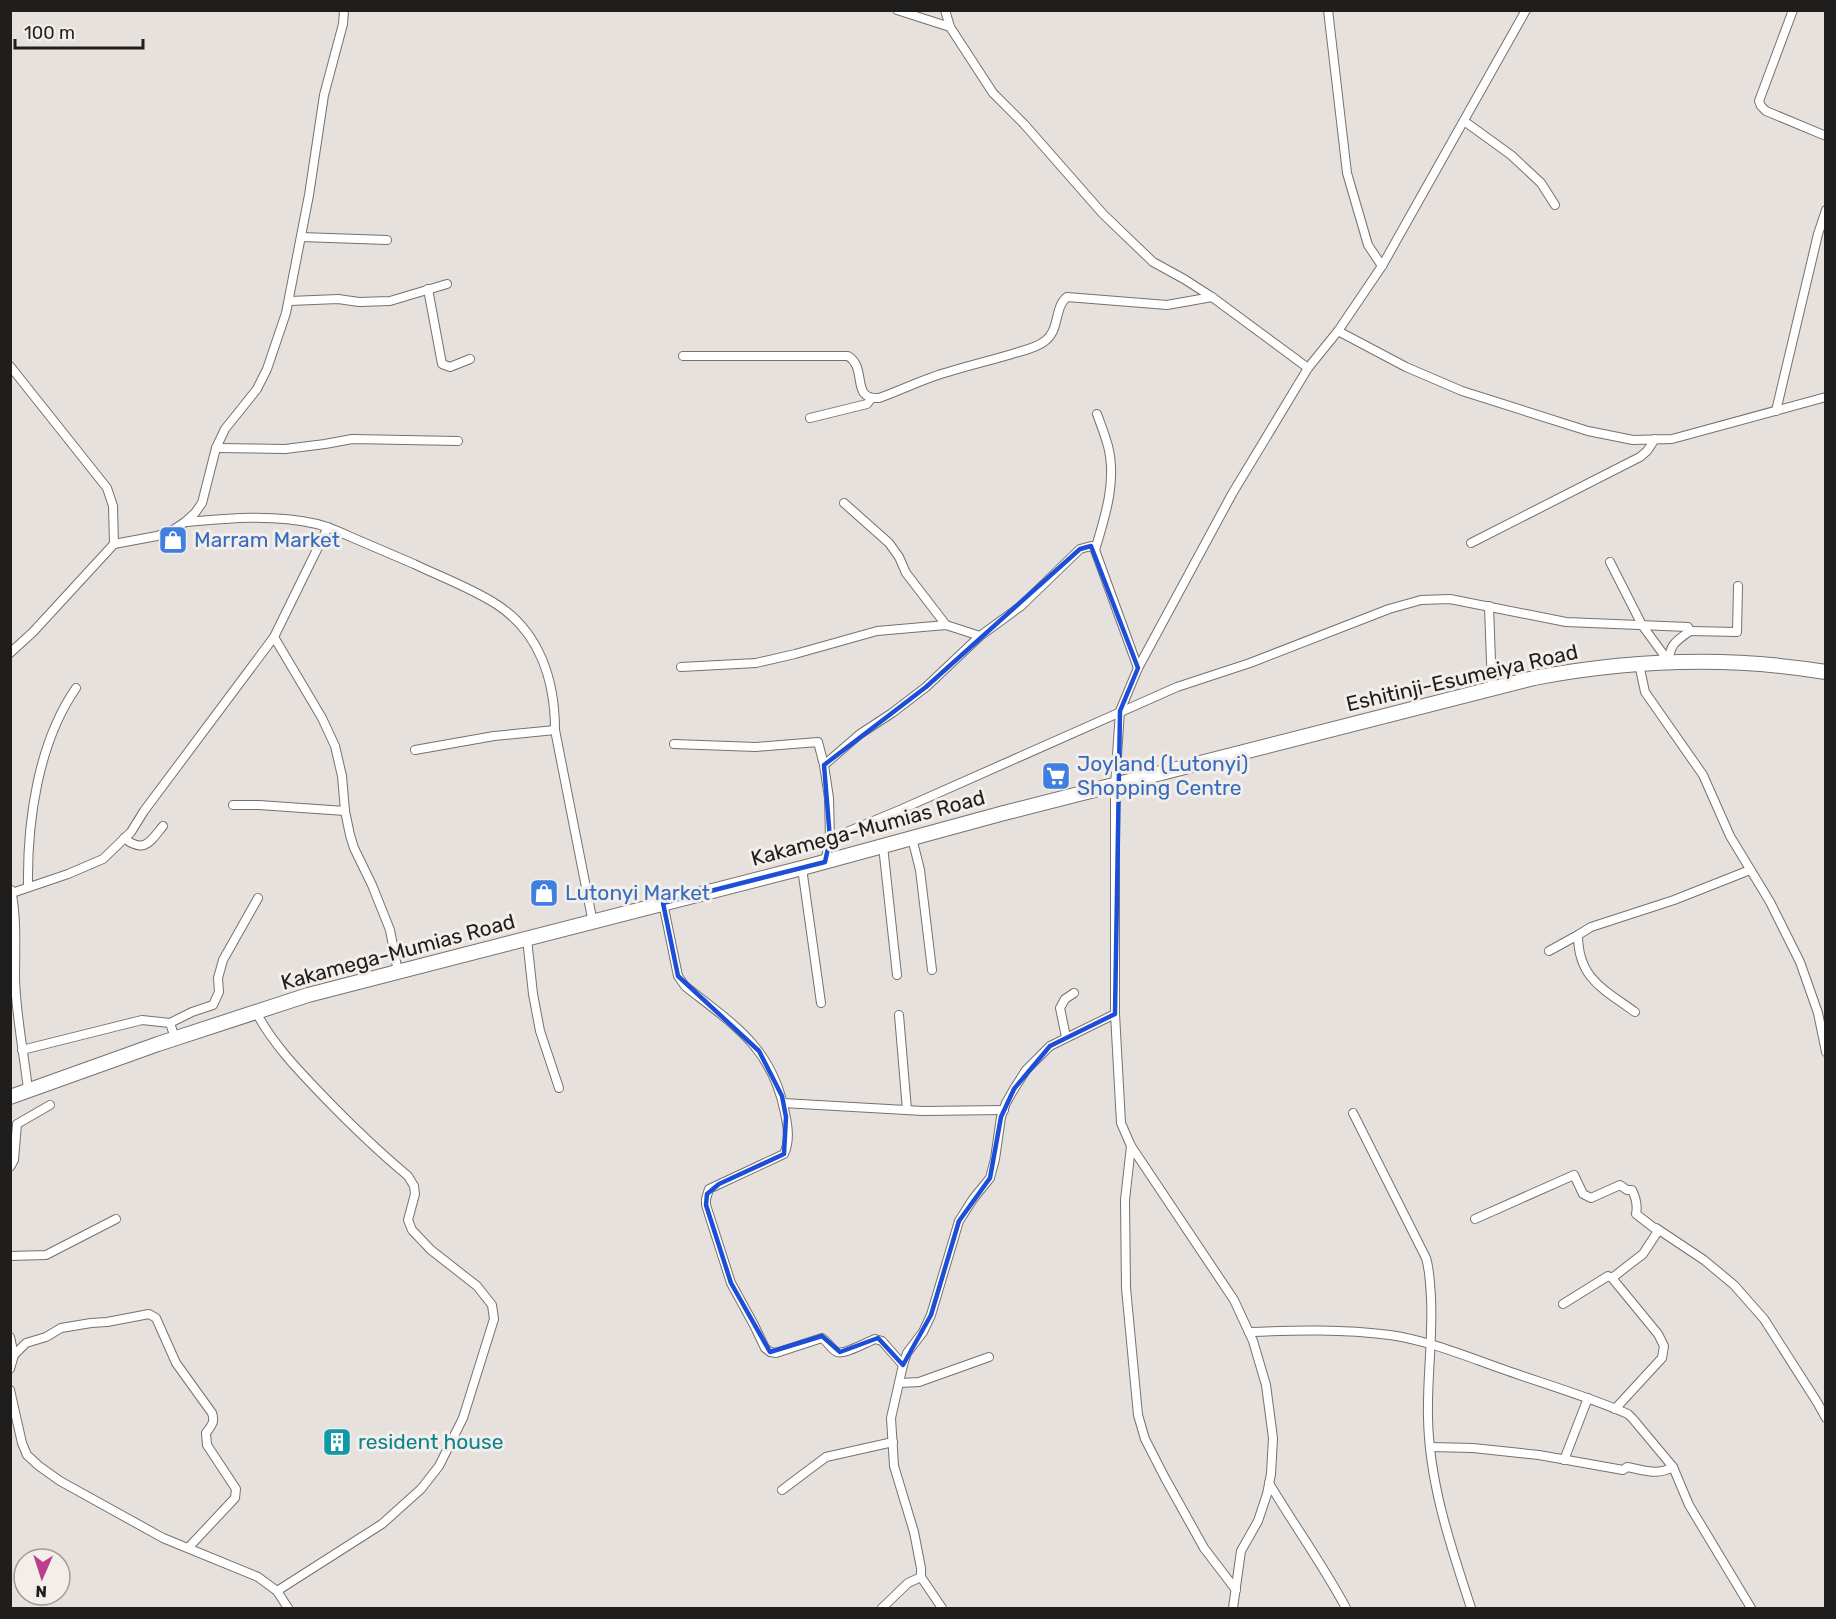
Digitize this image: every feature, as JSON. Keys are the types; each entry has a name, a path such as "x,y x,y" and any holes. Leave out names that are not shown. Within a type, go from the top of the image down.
{"highway":[{"name":"Eshitinji-Esumeiya Road","path":"1115,784 1534,678 1578,670 1639,664 1713,662 1826,672"},
{"name":"Kakamega-Mumias Road","path":"10,1097 175,1038 308,995 593,923 1115,784"}],"street":[{"path":"10,653 33,632 114,543 157,536 173,530 195,513 202,503 216,448 225,429 257,389 276,347 290,301 324,95 343,24 344,10"},
{"path":"897,10 950,27"},
{"path":"945,10 950,27 993,93 1024,124 1103,214 1153,262 1212,297 1308,369"},
{"path":"1328,10 1347,173 1368,244 1382,266"},
{"path":"1233,1608 1241,1551 1258,1521 1269,1483 1273,1438 1271,1414 1266,1385 1249,1332 1234,1300 1131,1146 1121,1123 1115,1014 1115,784 1120,711 1138,668 1232,494 1308,369 1338,331 1382,266 1526,10"},
{"path":"1793,10 1759,101 1767,111 1826,136"},
{"path":"1464,121 1511,155 1541,183 1556,205"},
{"path":"1776,411 1818,234 1826,210"},
{"path":"301,237 387,240"},
{"path":"290,301 338,299 359,302 390,301 447,284"},
{"path":"428,290 442,364 450,367 470,359"},
{"path":"683,356 848,356 857,366 862,392 871,399 946,372 1035,347 1051,336 1059,315 1060,305 1067,297 1167,305 1212,297"},
{"path":"1338,331 1406,367 1462,391 1588,431 1633,440 1672,439 1826,397"},
{"path":"10,366 106,488 113,506 114,543"},
{"path":"10,379 23,382"},
{"path":"810,418 867,404 871,399"},
{"path":"1095,550 1109,498 1111,472 1108,448 1097,414"},
{"path":"216,448 285,449 352,439 458,441"},
{"path":"1471,543 1640,457 1655,439"},
{"path":"844,503 889,543 906,573 946,625"},
{"path":"185,522 252,516 328,527 480,595 498,605 522,626 542,657 551,682 555,730 593,923"},
{"path":"28,1090 15,980 11,891 68,874 103,859 124,838 274,637 328,527"},
{"path":"824,765 860,734 892,714 926,687 980,636 1021,606 1080,549 1091,546 1095,550 1138,668"},
{"path":"1610,562 1642,625 1669,663"},
{"path":"1669,663 1669,652 1681,637 1690,631 1737,632 1738,586"},
{"path":"830,839 1177,687 1250,663 1389,609 1422,600 1450,599 1566,622 1686,626 1690,631"},
{"path":"1489,606 1492,689"},
{"path":"681,667 756,663 877,631 946,625 980,636"},
{"path":"274,637 322,718 335,746 342,776 345,811 354,848 390,930 398,972"},
{"path":"1639,664 1645,692 1703,776 1730,836 1770,902 1800,963 1818,1013 1826,1052"},
{"path":"28,887 27,853 44,755 66,702 76,688"},
{"path":"415,750 494,736 555,730"},
{"path":"674,744 756,747 818,742 829,798 830,839 825,862"},
{"path":"233,805 345,811"},
{"path":"124,838 134,846 141,846 163,826"},
{"path":"912,838 920,870 932,970"},
{"path":"883,846 897,975"},
{"path":"802,868 821,1003"},
{"path":"1549,951 1591,927 1674,900 1750,870"},
{"path":"22,1050 142,1020 170,1023 213,1005 219,992 218,978 223,960 258,898"},
{"path":"663,903 678,976 685,986 748,1037 770,1067 783,1103 788,1133 788,1146 784,1154 718,1184 709,1189 707,1194 706,1205 731,1283 765,1348 770,1352 776,1353 819,1338 826,1340 836,1352 845,1352 876,1339 882,1341 903,1365"},
{"path":"1578,935 1578,952 1584,968 1599,987 1635,1012"},
{"path":"527,939 540,1031 560,1088"},
{"path":"1066,1037 1060,1008 1065,999 1074,993"},
{"path":"256,1012 286,1056 307,1080 408,1176 414,1186 415,1194 408,1220 412,1230 431,1250 477,1286 492,1305 494,1319 464,1418 440,1466 421,1489 382,1524 277,1591"},
{"path":"942,1608 921,1577 914,1532 894,1466 891,1418 903,1365 931,1316 960,1221 990,1178 1004,1110 1014,1089 1026,1070 1050,1046 1115,1014"},
{"path":"899,1015 907,1110"},
{"path":"170,1023 175,1038"},
{"path":"783,1103 907,1110 1004,1110"},
{"path":"10,1167 14,1160 17,1124 50,1105"},
{"path":"1353,1113 1430,1270 1432,1345 1428,1417 1431,1466 1452,1550 1471,1608"},
{"path":"1131,1146 1125,1200 1125,1278 1138,1415 1145,1439 1204,1548 1236,1590"},
{"path":"1475,1219 1574,1175 1583,1194 1591,1198 1620,1185 1627,1190 1632,1190 1637,1208 1636,1214 1704,1260 1734,1285 1764,1319 1826,1418"},
{"path":"10,1256 46,1255 116,1219"},
{"path":"1611,1278 1642,1254 1658,1231 1656,1228"},
{"path":"1563,1304 1608,1276 1658,1334 1664,1346 1662,1358 1615,1408"},
{"path":"14,1355 26,1343 46,1337 61,1328 108,1322 142,1314 149,1314 156,1318 176,1363 212,1413 213,1424 206,1432 207,1445 237,1493 235,1498 189,1547"},
{"path":"1249,1332 1341,1331 1392,1336 1432,1345 1615,1408 1633,1419 1672,1467 1689,1505 1751,1608"},
{"path":"10,1337 14,1355 10,1369"},
{"path":"900,1383 919,1382 989,1356"},
{"path":"10,1390 22,1443 27,1455 39,1466 60,1481 163,1538 258,1577 277,1591 288,1608"},
{"path":"1564,1460 1588,1398"},
{"path":"782,1490 826,1457 893,1442"},
{"path":"1430,1447 1473,1448 1539,1455 1623,1470 1627,1467 1664,1472 1672,1467"},
{"path":"1269,1483 1292,1522 1315,1553 1346,1608"},
{"path":"882,1608 908,1583 921,1577"}],"highlighted area":[{"path":"1091,546 1138,668 1120,711 1115,1014 1050,1046 1014,1089 1001,1117 990,1178 959,1221 931,1315 903,1365 878,1338 840,1352 822,1336 770,1352 731,1283 706,1205 707,1194 719,1184 784,1154 786,1117 782,1096 759,1051 678,976 663,903 825,862 830,839 824,765 926,687 1080,549"}],"place":[{"name":"Marram Market","path":"173,540"},
{"name":"Joyland (Lutonyi) Shopping Centre","path":"1056,776"},
{"name":"Lutonyi Market","path":"544,893"},
{"name":"resident house","path":"337,1442"}]}
